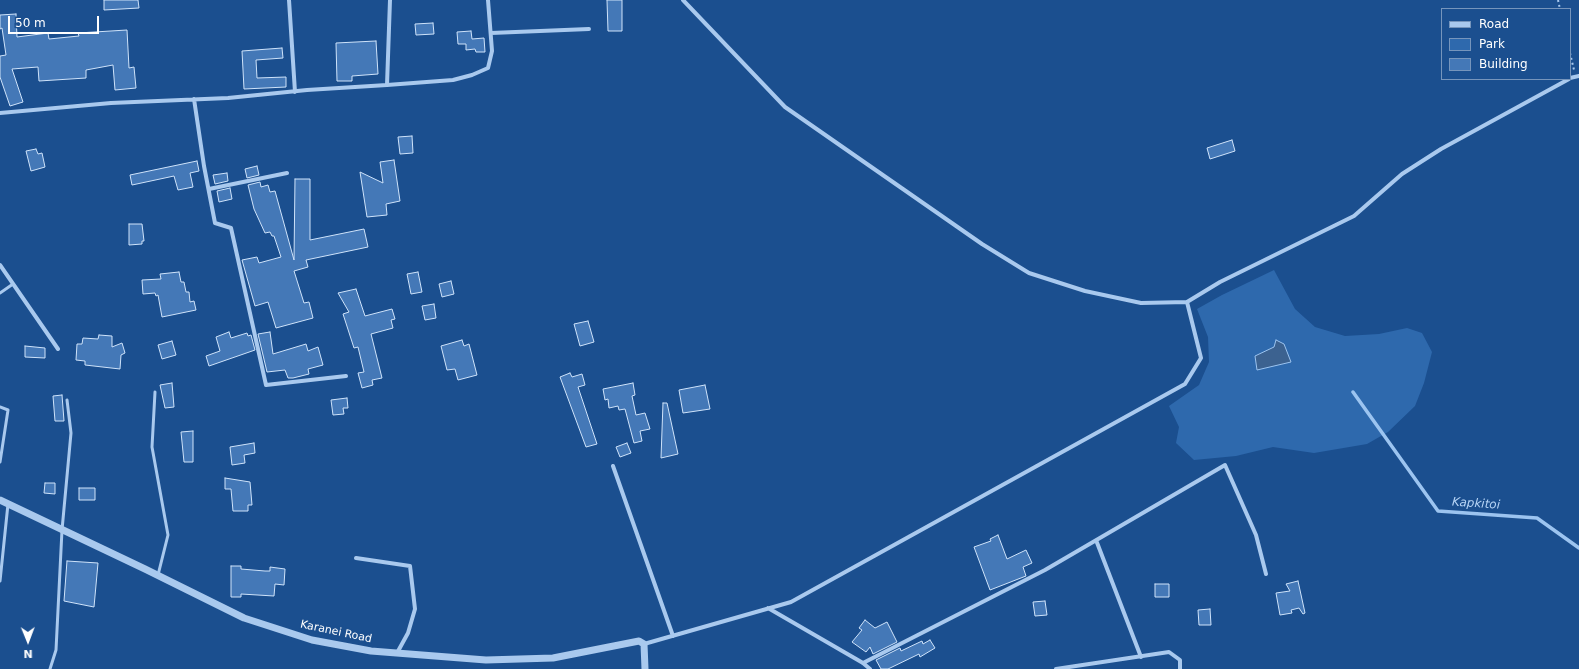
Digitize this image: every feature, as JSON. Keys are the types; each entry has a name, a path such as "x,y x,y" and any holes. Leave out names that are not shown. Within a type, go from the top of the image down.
{"street":[{"path":"289,0 295,92"},
{"path":"387,85 390,0"},
{"path":"0,113 111,103 228,98 453,80 472,76 488,68 492,51 488,0"},
{"path":"683,0 785,107 982,244 1029,273 1085,291 1141,303 1187,302 1220,282 1354,216 1402,174 1441,149 1567,80"},
{"path":"491,33 590,29"},
{"path":"194,99 215,223 231,228 266,385 346,376"},
{"path":"209,190 287,173"},
{"path":"0,265 58,349"},
{"path":"645,669 644,644 791,602 1185,384 1201,358 1187,302"},
{"path":"863,663 1045,570 1225,465 1256,535 1266,574"},
{"path":"613,466 673,636"},
{"name":"Karanei Road","path":"0,500 158,575 244,618 312,640 371,651 486,660 553,658 640,641 644,644"},
{"path":"1096,540 1141,657"},
{"path":"356,558 410,566 415,609 408,633 396,653"},
{"path":"768,608 863,663 870,669"},
{"path":"1056,669 1169,652 1180,660 1180,669"}],"lane":[{"path":"0,293 13,284"},
{"path":"155,392 152,447 168,535 158,575"},
{"path":"50,669 56,650 62,530 71,433 67,400"},
{"path":"0,407 8,410 0,462"},
{"path":"0,581 8,504"}],"path":[{"path":"1571,56 1577,76"}],"green space":[{"path":"1274,270 1295,309 1315,327 1345,336 1379,334 1407,328 1422,333 1432,352 1424,383 1415,406 1388,432 1367,444 1314,453 1273,447 1236,456 1194,460 1176,443 1179,427 1169,406 1199,385 1209,362 1208,337 1197,309"}],"shaded area":[{"path":"1276,340 1284,344 1291,362 1257,370 1255,356 1274,347"}],"building":[{"path":"104,0 138,0 139,8 104,10"},
{"path":"607,0 622,0 622,31 608,31"},
{"path":"16,14 17,37 48,33 49,39 79,36 78,33 127,30 129,68 134,67 136,88 115,90 113,65 86,70 86,78 39,81 38,67 12,69 23,102 10,106 0,77 0,56 6,55 2,28 0,29 0,15"},
{"path":"433,23 434,34 416,35 415,24"},
{"path":"471,31 472,39 484,38 485,52 476,52 475,49 466,50 466,44 458,44 457,32"},
{"path":"376,41 378,74 352,76 352,81 337,81 336,43"},
{"path":"282,48 283,58 256,60 257,78 286,77 286,87 244,89 242,51"},
{"path":"412,136 413,153 400,154 398,137"},
{"path":"1232,140 1235,151 1210,159 1207,148"},
{"path":"36,149 38,154 42,153 45,167 31,171 26,151"},
{"path":"394,160 400,201 386,204 387,215 367,217 360,172 383,183 380,162"},
{"path":"197,161 199,171 190,173 193,187 178,190 174,176 132,185 130,175"},
{"path":"257,166 259,175 247,178 245,169"},
{"path":"227,173 228,181 215,184 213,175"},
{"path":"295,179 310,179 310,240 364,229 368,247 306,260 308,267 294,271 304,303 309,302 313,318 276,328 268,302 255,306 242,260 257,257 259,263 281,257 274,236 272,236 270,232 265,233 254,209 248,185 260,182 261,187 268,185 270,192 275,191 294,260"},
{"path":"230,188 232,199 219,202 217,191"},
{"path":"129,224 142,224 144,241 142,241 142,244 129,245"},
{"path":"179,272 181,282 184,282 186,292 189,292 190,302 194,301 196,310 162,317 158,295 156,296 155,293 143,294 142,280 161,279 160,274"},
{"path":"418,272 422,292 411,294 407,274"},
{"path":"451,281 454,294 442,297 439,284"},
{"path":"356,289 365,316 392,309 395,319 391,320 393,328 371,334 382,378 372,380 373,385 362,388 358,373 364,372 358,347 354,348 343,314 349,312 338,293"},
{"path":"434,304 436,318 425,320 422,306"},
{"path":"588,321 594,342 580,346 574,324"},
{"path":"229,332 231,338 247,333 248,336 251,335 255,350 209,366 206,356 220,351 216,337"},
{"path":"270,332 273,354 306,344 308,351 318,347 323,365 308,369 309,374 293,378 288,378 285,370 267,372 258,334"},
{"path":"99,335 112,336 112,347 122,343 125,353 121,355 120,369 85,365 85,361 76,360 77,344 82,344 83,338 98,339"},
{"path":"462,340 464,346 469,344 477,375 458,380 455,369 447,370 441,346"},
{"path":"172,341 176,355 162,359 158,345"},
{"path":"25,346 45,348 45,358 25,357"},
{"path":"570,373 572,377 582,374 585,385 578,387 597,444 586,447 560,377"},
{"path":"172,383 174,407 165,408 160,385"},
{"path":"633,383 635,395 632,396 636,415 645,413 650,429 640,431 642,441 634,443 625,409 619,410 618,406 609,408 608,399 605,400 603,389"},
{"path":"705,385 710,409 683,413 679,390"},
{"path":"62,395 64,421 55,421 53,396"},
{"path":"347,398 348,408 343,408 344,414 333,415 331,400"},
{"path":"663,403 667,403 678,454 661,458"},
{"path":"193,431 193,462 184,462 181,432"},
{"path":"254,443 255,453 244,455 245,463 232,465 230,447"},
{"path":"627,443 631,453 620,457 616,447"},
{"path":"225,478 250,482 252,505 248,505 248,511 233,511 231,489 225,489"},
{"path":"45,483 55,483 55,494 44,493"},
{"path":"79,488 95,488 95,500 79,500"},
{"path":"998,535 1007,559 1026,550 1032,563 1023,567 1026,576 990,590 974,547 991,541 990,539"},
{"path":"67,561 98,563 94,607 64,601"},
{"path":"231,566 241,566 241,569 265,571 270,571 270,567 285,569 284,585 275,584 274,596 241,594 241,597 231,597"},
{"path":"1298,581 1305,613 1303,614 1299,608 1291,610 1292,613 1280,615 1276,593 1290,591 1286,584"},
{"path":"1155,584 1169,584 1169,597 1155,597"},
{"path":"1045,601 1047,615 1035,616 1033,602"},
{"path":"1210,609 1211,625 1199,625 1198,610"},
{"path":"865,620 875,628 887,622 897,642 873,654 870,647 866,652 852,642 862,630 859,628"},
{"path":"930,640 935,648 920,657 919,654 888,669 881,669 876,660 900,648 901,651 922,641 923,644"}],"waterway":[{"name":"Kapkitoi","path":"1353,392 1438,511 1537,518 1579,548"}]}
